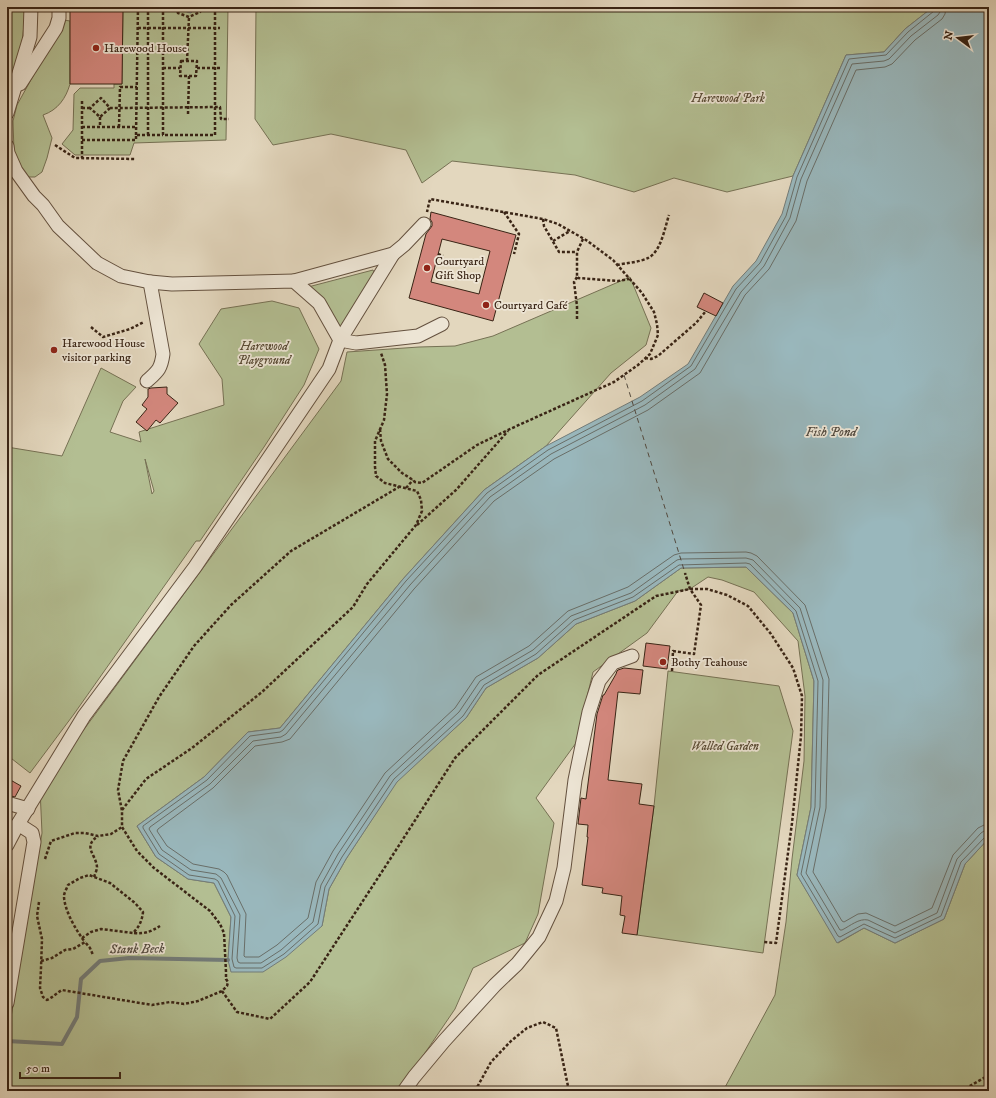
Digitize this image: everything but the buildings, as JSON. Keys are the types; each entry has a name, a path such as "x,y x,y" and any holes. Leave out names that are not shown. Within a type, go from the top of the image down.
{"lane":[{"path":"7,113 30,37 31,7"},
{"path":"11,99 56,28 59,18 59,7"},
{"path":"7,146 8,153 16,171 58,226 97,263 121,276 150,282 172,284 294,281 393,254"},
{"path":"7,844 84,716 195,567 329,369 340,340 393,254 424,224"},
{"path":"294,281 319,303 340,340 356,343 418,336 442,324"},
{"path":"147,381 156,373 162,364 163,354 150,282"},
{"path":"404,1091 414,1076 444,1041 495,985 517,964 539,937 556,901 564,868 576,780 589,712 599,681 613,663 632,656"},
{"path":"7,803 28,809"},
{"path":"7,1003 34,842 32,833 18,824"}],"path":[{"path":"82,140 136,140 138,7"},
{"path":"148,7 148,135"},
{"path":"163,7 163,135"},
{"path":"176,7 178,14 188,17 200,12 202,7"},
{"path":"136,135 215,135 215,7"},
{"path":"187,61 188,17"},
{"path":"138,28 220,28"},
{"path":"180,61 187,61 197,61 196,76 180,76 180,61"},
{"path":"163,68 180,68"},
{"path":"196,68 220,68"},
{"path":"188,114 189,76"},
{"path":"119,127 120,87 137,87"},
{"path":"90,108 100,98 110,108"},
{"path":"82,101 82,158"},
{"path":"100,127 100,117 110,108 220,107 221,119 228,119"},
{"path":"82,108 90,108 100,117"},
{"path":"82,127 136,127"},
{"path":"55,145 75,158 135,159"},
{"path":"380,429 381,441 388,459 402,473 415,482 422,483 477,445 614,382 638,365 650,354 658,335 654,312 642,293 617,265 583,239 558,224 543,218 430,199 424,224"},
{"path":"504,212 519,234 514,254"},
{"path":"617,265 648,258 654,254 658,248 670,214"},
{"path":"543,218 544,226 559,252 577,252"},
{"path":"553,241 570,231"},
{"path":"577,321 574,282 577,277 577,252 583,239"},
{"path":"438,254 443,256"},
{"path":"577,277 592,280 629,279"},
{"path":"645,358 651,359 658,356 696,323 706,311"},
{"path":"91,327 103,337 130,329 156,314"},
{"path":"376,340 385,365 387,394 384,420 375,441 374,467 376,476 385,483 417,491 421,500 422,511 416,526"},
{"path":"122,811 146,780 192,748 262,692 353,607 367,584 416,526 456,490 510,429"},
{"path":"405,488 413,480"},
{"path":"39,895 38,916 42,939 40,988 43,997 47,1000 62,990 152,1005 170,1002 184,1004 198,1001 222,991 227,986 228,982 226,979 224,933 220,924 210,911 154,868 137,851 122,827 122,811 118,790 123,760 159,697 194,646 231,605 291,551 399,487"},
{"path":"672,671 674,651 694,654 701,605 690,589 685,573"},
{"path":"222,991 237,1012 270,1019 310,982 454,758 538,675 656,596 690,589 707,589 727,594 748,606 771,634 793,668 802,696 800,744 792,823 776,943 764,942"},
{"path":"45,861 51,841 75,834 85,833 98,836 111,834 122,827"},
{"path":"94,876 97,868 94,856 90,851 90,846 93,839 98,836"},
{"path":"93,955 68,913 64,896 68,884 89,875 110,883 135,903 143,912 138,928 133,933"},
{"path":"82,938 101,928 139,934 151,932 160,926"},
{"path":"41,961 52,958 65,950 73,949 85,942"},
{"path":"475,1091 491,1062 511,1041 528,1028 543,1022 556,1028 569,1091"},
{"path":"961,1091 989,1075"}],"green space":[{"path":"7,7 26,7 22,43 7,95"},
{"path":"123,7 228,7 226,140 134,143 130,155 75,155 62,144 73,130 74,94 80,88 114,88 114,84 122,84"},
{"name":"Harewood Park","path":"256,7 933,7 905,29 884,52 846,55 793,176 727,192 674,178 634,192 575,175 452,161 422,183 406,150 331,134 273,145 255,119"},
{"path":"64,20 70,21 70,84 61,103 53,110 43,115 52,138 42,172 35,177 28,177 22,171 14,152 13,121 17,105"},
{"path":"373,270 375,274 343,328 338,329 331,310 308,287"},
{"path":"630,277 651,328 646,345 611,373 546,446 484,490 403,579 280,728 248,732 204,777 137,826 156,857 188,879 214,883 231,917 228,959 322,926 329,889 346,859 397,781 466,718 486,688 538,658 576,624 635,601 681,568 746,567 793,613 814,681 811,807 797,875 838,943 864,928 895,943 944,919 965,864 989,838 989,1091 723,1091 775,995 786,922 804,761 805,696 798,641 754,592 722,580 708,577 690,589 678,591 647,633 593,672 576,743 536,798 554,823 538,914 525,943 473,968 455,1009 399,1091 7,1090 7,1041 42,833 40,789 341,381 347,352 455,346 493,336"},
{"name":"Harewood Playground","path":"272,301 299,308 319,349 304,385 200,541 196,541 74,714 30,773 7,755 7,447 62,456 101,368 136,387 123,401 110,432 141,442 139,432 224,405 222,379 199,344 221,309","holes":["145,459 154,491 152,494"]},
{"name":"Walled Garden","path":"668,671 779,686 793,731 763,953 637,935 654,806"}],"water":[{"path":"181,7 197,7 197,11 193,10 190,13 181,10"},
{"name":"Fish Pond","path":"933,7 989,7 989,838 965,864 944,919 895,943 864,928 837,943 797,875 811,807 814,681 793,613 746,567 681,568 635,601 576,624 538,658 486,688 466,718 397,782 346,859 329,889 322,926 286,957 263,972 231,972 228,960 231,917 214,883 188,879 156,857 137,826 204,777 248,732 280,728 403,579 484,490 546,446 640,397 688,364 733,286 756,261 782,214 793,176 846,55 884,52 905,29"}],"waterway":[{"name":"Stank Beck","path":"7,1041 62,1044 77,1017 81,979 100,961 129,958 228,960"}],"ferry route":[{"path":"624,375 685,573"}],"place":[{"name":"Harewood House","path":"96,48"},
{"name":"Courtyard Gift Shop","path":"427,268"},
{"name":"Courtyard Café","path":"486,305"},
{"name":"Harewood House visitor parking","path":"54,350"},
{"name":"Bothy Teahouse","path":"663,662"}]}
